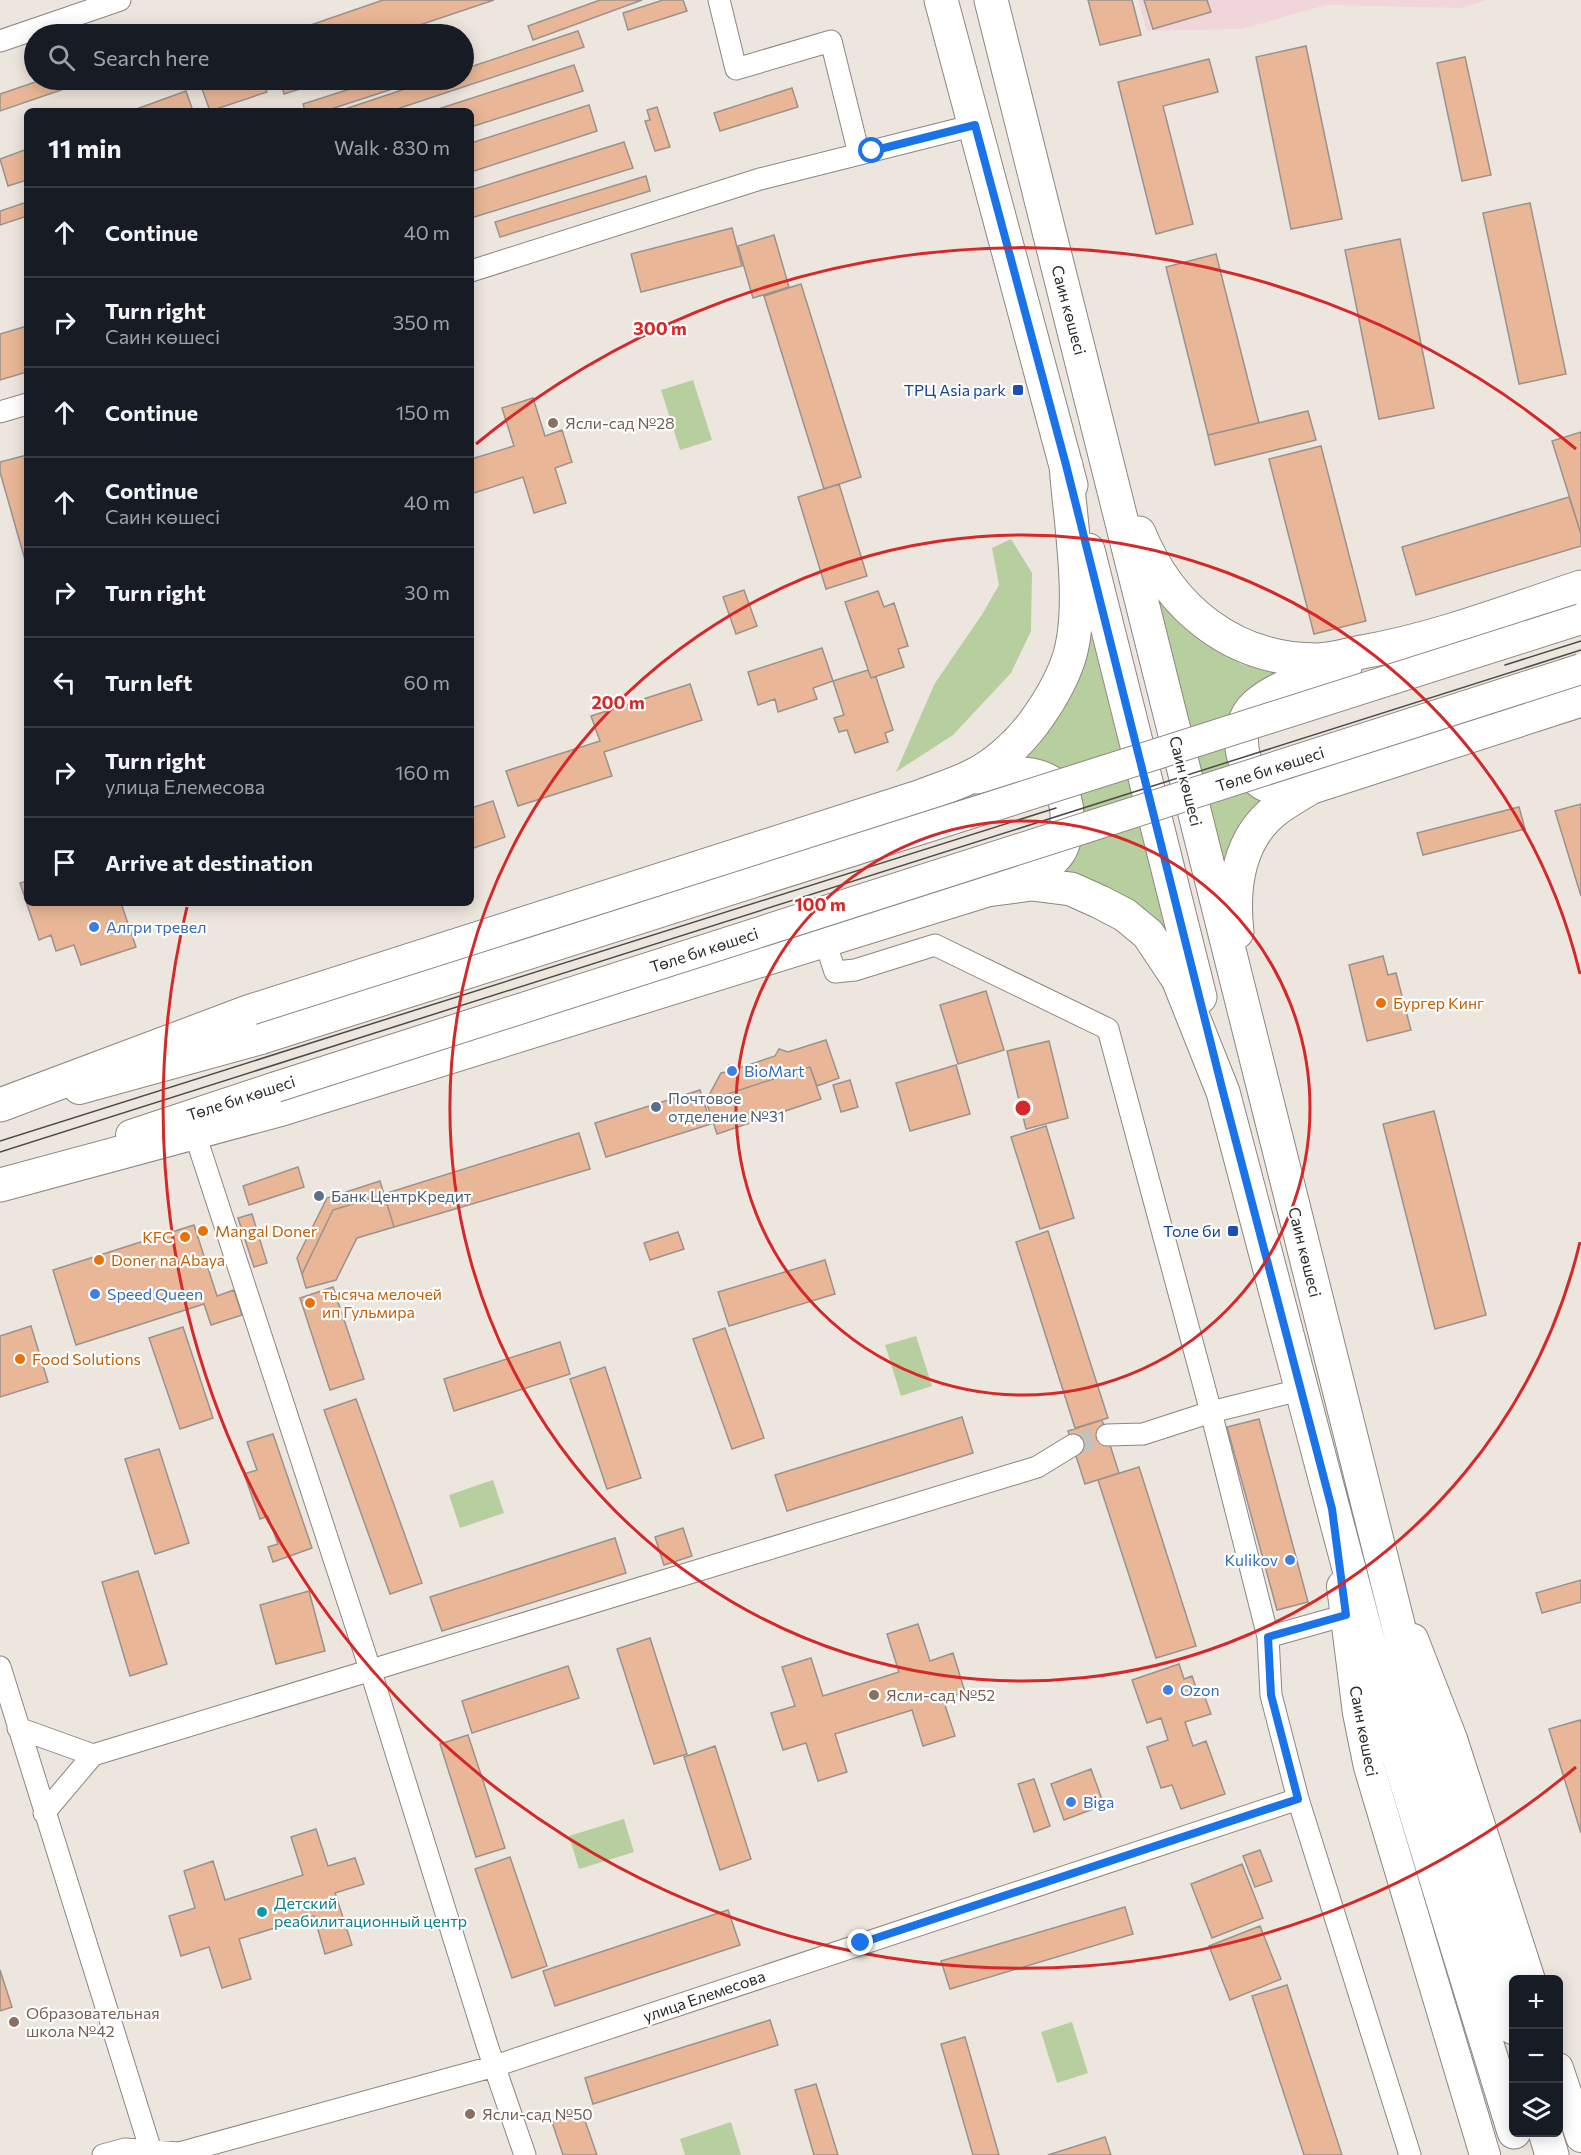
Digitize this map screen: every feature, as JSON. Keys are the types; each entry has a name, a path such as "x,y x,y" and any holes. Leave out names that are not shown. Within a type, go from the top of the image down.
{"main road":[{"path":"941,0 1066,465 1223,1092 1299,1390 1332,1509"},
{"name":"Саин көшесі","path":"991,0 1430,1752 1509,2012"},
{"path":"1106,452 1146,549 1168,588 1224,638 1278,657 1318,660 1406,645"},
{"path":"971,777 1001,757 1026,734 1054,693 1068,660 1075,624 1075,593 1066,465"},
{"path":"1312,787 1274,788 1260,780 1247,765 1240,742 1243,722 1254,707 1271,694 1406,645 1581,587"},
{"path":"0,1111 261,1039 1581,619"},
{"name":"Төле би көшесі","path":"0,1180 192,1124 276,1087 1581,669"},
{"path":"1248,1029 1236,923 1238,871 1247,847 1260,825 1276,810 1312,787 1581,700"},
{"path":"0,1105 248,1011 628,891 971,777 1010,771 1031,773 1050,781 1062,797 1067,815 1066,836 1057,856 1041,866 987,890 282,1109 192,1124 0,1185"},
{"path":"987,890 1032,884 1071,889 1125,915 1148,934 1178,979 1223,1092"},
{"name":"Саин көшесі","path":"1332,1509 1358,1713 1369,1767 1485,2155"},
{"name":"Саин көшесі","path":"1332,1509 1399,1758 1509,2116"},
{"name":"Саин көшесі","path":"1382,1562 1452,1738 1528,1975"},
{"path":"1563,2083 1581,2137"},
{"name":"Саин көшесі","path":"1516,2137 1521,2155"},
{"path":"1546,2137 1552,2155"}],"street":[{"path":"50,24 120,0"},
{"path":"719,0 736,69 831,41 859,154"},
{"path":"0,41 24,33"},
{"path":"474,270 760,179 975,125"},
{"path":"0,412 24,405"},
{"path":"825,941 835,972 855,970 935,945 1107,1029 1211,1412 1268,1637 1271,1695 1298,1799 1410,2155"},
{"path":"192,1124 371,1672 525,2155"},
{"path":"1107,1436 1143,1434 1211,1412 1299,1390"},
{"path":"44,1813 93,1755 1037,1467 1073,1445"},
{"path":"1268,1637 1346,1615"},
{"path":"0,1667 151,2151"},
{"path":"18,1728 93,1755"},
{"name":"улица Елемесова","path":"103,2155 125,2149 179,2153 495,2066 1298,1799"}],"shaded area":[{"path":"1138,0 1487,0 1462,8 1326,5 1242,29 1147,31"}],"green space":[{"path":"693,380 712,440 680,450 661,390"},
{"path":"1011,539 1032,573 1031,631 1011,673 953,735 896,772 935,683 983,613 999,585 992,548"},
{"path":"1146,581 1195,636 1241,664 1290,675 1250,695 1242,782 1263,805 1237,837 1227,855 1220,876"},
{"path":"1092,637 1170,947 1047,875 1068,793 1010,763 1066,692"},
{"path":"916,1336 932,1386 901,1396 885,1345"},
{"path":"493,1480 504,1513 460,1528 449,1495"},
{"path":"624,1819 634,1852 579,1869 569,1836"},
{"path":"1072,2022 1088,2073 1057,2083 1041,2032"},
{"path":"731,2122 741,2155 685,2155 680,2139"}],"building":[{"path":"383,0 494,0 423,24 314,24"},
{"path":"600,0 642,0 533,40 528,26"},
{"path":"663,0 683,0 687,11 628,30 623,13"},
{"path":"1088,0 1132,0 1141,35 1100,45"},
{"path":"1144,0 1207,0 1211,12 1153,29"},
{"path":"578,31 584,47 474,83 474,66"},
{"path":"1306,46 1342,219 1291,229 1256,57"},
{"path":"1465,57 1491,175 1462,181 1437,63"},
{"path":"1209,59 1218,92 1163,106 1193,224 1156,234 1118,82"},
{"path":"574,65 583,91 474,126 474,108 441,108"},
{"path":"24,86 24,90 61,90 0,111 0,94"},
{"path":"792,88 798,107 720,131 714,113"},
{"path":"202,90 266,90 267,92 219,108 209,108"},
{"path":"283,90 297,90 284,94"},
{"path":"347,90 389,90 334,108 304,108 303,104"},
{"path":"402,90 454,90 400,108 348,108"},
{"path":"186,91 192,108 139,108"},
{"path":"589,105 597,131 474,171 474,142"},
{"path":"657,107 670,147 655,151 645,121 650,120 647,110"},
{"path":"624,142 633,168 474,217 474,189"},
{"path":"24,150 24,181 8,186 0,159"},
{"path":"646,176 650,191 500,237 495,222"},
{"path":"24,203 24,217 0,225 0,211"},
{"path":"1530,203 1566,374 1519,384 1483,213"},
{"path":"732,228 742,266 641,292 631,254"},
{"path":"774,235 789,287 753,298 738,246"},
{"path":"1400,239 1434,408 1379,419 1345,250"},
{"path":"1216,254 1259,423 1208,435 1166,267"},
{"path":"801,284 861,477 824,489 764,296"},
{"path":"24,327 24,373 0,380 0,334"},
{"path":"533,398 545,436 562,430 572,462 555,468 566,503 534,513 523,477 474,493 474,458 514,446 502,408"},
{"path":"1308,411 1316,440 1215,465 1208,435"},
{"path":"1581,432 1581,534 1552,441"},
{"path":"1321,446 1366,621 1314,634 1269,459"},
{"path":"24,456 24,556 0,472 0,462"},
{"path":"839,484 867,576 826,589 798,497"},
{"path":"1569,497 1581,534 1581,546 1416,595 1402,547"},
{"path":"744,590 757,626 736,634 723,597"},
{"path":"878,591 884,607 894,603 908,646 898,649 904,667 871,678 845,602"},
{"path":"822,648 833,681 813,688 817,699 778,712 775,699 758,705 748,672"},
{"path":"868,670 871,678 876,677 893,730 885,733 888,742 855,753 847,730 839,732 834,718 844,715 833,681"},
{"path":"690,684 702,720 604,752 612,776 518,806 506,771 600,741 591,716"},
{"path":"493,801 505,837 474,848 474,807"},
{"path":"1581,804 1581,896 1555,811"},
{"path":"1519,807 1525,829 1423,855 1417,833"},
{"path":"24,882 24,895 20,883"},
{"path":"28,906 122,906 136,947 81,965 74,945 56,951 51,935 39,940"},
{"name":"Бургер Кинг","path":"1383,956 1388,975 1396,973 1411,1030 1367,1041 1349,965"},
{"path":"986,991 1004,1050 958,1064 940,1005"},
{"path":"826,1040 839,1078 817,1086 810,1067 706,1101 721,1073 726,1072 729,1065 736,1069 775,1056 779,1049 788,1052"},
{"path":"1049,1041 1068,1118 1026,1129 1007,1051"},
{"path":"956,1065 970,1114 910,1131 896,1083"},
{"path":"810,1067 821,1099 717,1134 706,1101"},
{"path":"850,1080 858,1107 841,1112 833,1085"},
{"path":"700,1090 711,1124 606,1157 595,1123"},
{"path":"1434,1111 1486,1315 1435,1329 1383,1124"},
{"path":"1046,1126 1074,1218 1040,1229 1011,1137"},
{"path":"579,1133 590,1169 394,1227 384,1194"},
{"path":"298,1167 304,1187 249,1205 243,1186"},
{"path":"380,1181 384,1194 333,1210 302,1274 297,1258 327,1198"},
{"path":"384,1194 394,1227 357,1238 336,1280 306,1288 302,1274 333,1210"},
{"path":"252,1214 267,1263 254,1267 238,1218"},
{"path":"194,1225 217,1296 234,1290 242,1315 211,1325 204,1304 76,1345 53,1270"},
{"path":"1048,1231 1108,1418 1075,1428 1016,1242"},
{"path":"678,1232 684,1249 650,1260 644,1243"},
{"path":"825,1260 835,1294 729,1326 718,1292"},
{"path":"333,1287 364,1379 330,1390 300,1298"},
{"name":"Food Solutions","path":"31,1326 48,1382 0,1397 0,1336"},
{"path":"183,1327 213,1418 180,1429 149,1338"},
{"path":"725,1328 764,1438 732,1449 693,1339"},
{"path":"560,1342 570,1374 454,1411 444,1379"},
{"path":"605,1367 641,1478 607,1489 570,1379"},
{"path":"356,1399 422,1583 390,1594 324,1410"},
{"path":"962,1417 973,1453 787,1511 775,1475"},
{"path":"1259,1419 1308,1602 1277,1610 1227,1427"},
{"path":"1102,1420 1119,1473 1085,1484 1068,1431"},
{"path":"273,1434 312,1548 273,1562 268,1547 278,1544 268,1516 260,1519 244,1474 257,1470 247,1442"},
{"path":"159,1449 189,1543 155,1554 125,1459"},
{"path":"1139,1467 1196,1646 1156,1658 1098,1480"},
{"path":"683,1528 692,1556 664,1565 655,1537"},
{"path":"615,1538 626,1573 442,1631 430,1597"},
{"path":"138,1571 167,1664 130,1676 102,1582"},
{"path":"1581,1580 1581,1602 1542,1613 1536,1593"},
{"path":"309,1591 325,1651 276,1664 260,1605"},
{"path":"918,1624 930,1661 953,1653 965,1692 943,1699 955,1736 923,1746 912,1710 835,1734 847,1772 818,1781 806,1743 783,1750 771,1713 795,1706 782,1667 811,1658 823,1696 899,1672 887,1634"},
{"path":"650,1638 687,1754 654,1764 617,1649"},
{"path":"1179,1664 1184,1679 1192,1676 1198,1693 1203,1692 1211,1714 1185,1722 1193,1746 1206,1741 1225,1794 1181,1809 1172,1785 1161,1788 1147,1747 1168,1740 1161,1718 1147,1723 1132,1680"},
{"path":"568,1666 579,1698 472,1733 462,1701"},
{"path":"1580,1720 1581,1723 1581,1833 1549,1729"},
{"path":"468,1735 505,1848 476,1857 440,1744"},
{"path":"715,1746 751,1859 720,1870 684,1757"},
{"path":"1091,1769 1104,1805 1064,1820 1051,1784"},
{"path":"1034,1779 1050,1826 1034,1832 1018,1784"},
{"name":"Детский реабилитационный центр","path":"316,1829 328,1866 355,1858 364,1884 335,1893 352,1945 325,1954 314,1916 239,1939 251,1979 222,1988 209,1947 181,1956 169,1916 195,1908 184,1871 213,1861 225,1900 303,1875 291,1837"},
{"path":"1260,1850 1272,1881 1255,1887 1243,1856"},
{"path":"510,1857 547,1966 512,1978 475,1869"},
{"path":"1242,1864 1263,1918 1212,1938 1191,1884"},
{"path":"1125,1907 1133,1934 950,1989 941,1961"},
{"path":"728,1910 740,1945 555,2006 543,1971"},
{"path":"1260,1926 1281,1979 1230,2000 1209,1946"},
{"name":"Образовательная школа №42","path":"0,1970 12,2007 0,2011"},
{"path":"1287,1985 1342,2155 1304,2155 1252,1996"},
{"path":"770,2020 778,2045 593,2104 585,2078"},
{"path":"965,2037 999,2155 973,2155 941,2044"},
{"path":"816,2084 838,2155 814,2155 795,2090"},
{"path":"582,2112 597,2155 563,2155 552,2122"},
{"path":"1105,2137 1111,2155 1048,2155"}],"tunnel":[{"path":"1073,1445 1107,1435"}],"tram line":[{"path":"1505,665 1581,641"},
{"path":"0,1152 1581,650"},
{"path":"0,1141 1056,808"}],"place":[{"name":"ТРЦ Asia park","path":"1018,390"},
{"name":"Ясли-сад №28","path":"553,423"},
{"name":"Алгри тревел","path":"94,927"},
{"name":"Бургер Кинг","path":"1381,1003"},
{"name":"BioMart","path":"732,1071"},
{"name":"Почтовое отделение №31","path":"656,1107"},
{"name":"Банк ЦентрКредит","path":"319,1196"},
{"name":"Mangal Doner","path":"203,1231"},
{"name":"Толе би","path":"1233,1231"},
{"name":"KFC","path":"185,1237"},
{"name":"Doner na Abaya","path":"99,1260"},
{"name":"Speed Queen","path":"95,1294"},
{"name":"тысяча мелочей ип Гульмира","path":"310,1303"},
{"name":"Food Solutions","path":"20,1359"},
{"name":"Kulikov","path":"1290,1560"},
{"name":"Ozon","path":"1168,1690"},
{"name":"Ясли-сад №52","path":"874,1695"},
{"name":"Biga","path":"1071,1802"},
{"name":"Детский реабилитационный центр","path":"262,1912"},
{"name":"Образовательная школа №42","path":"14,2022"},
{"name":"Ясли-сад №50","path":"470,2114"}],"route":[{"path":"861,1943 1298,1799 1271,1695 1268,1637 1346,1615 1332,1509 1299,1390 1223,1092 1066,465 975,125 872,151"}]}
